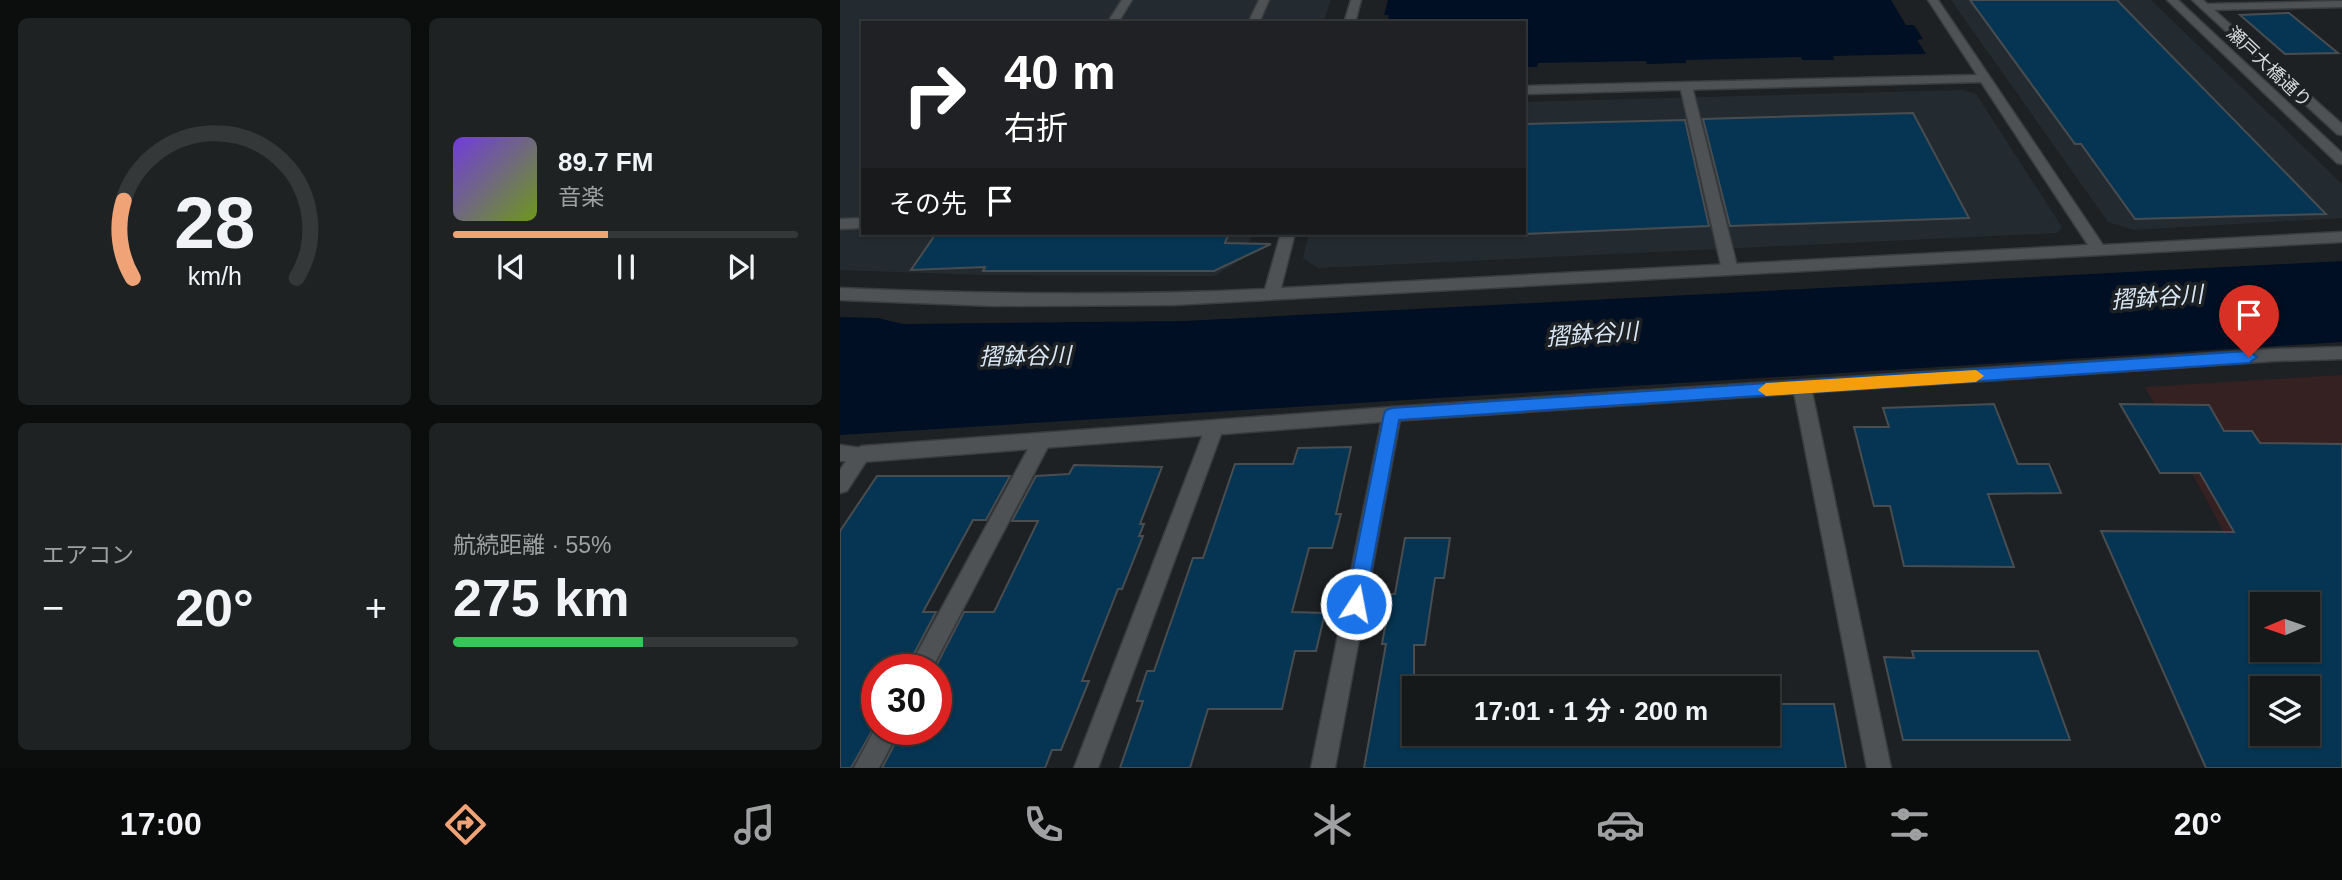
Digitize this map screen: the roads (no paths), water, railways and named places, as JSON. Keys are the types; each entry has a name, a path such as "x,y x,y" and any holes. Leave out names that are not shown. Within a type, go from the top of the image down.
{"street":[{"path":"1113,21 1127,0"},
{"path":"1254,21 1264,0"},
{"path":"1350,21 1356,0"},
{"path":"1933,0 2099,250"},
{"name":"瀬戸大橋通り","path":"2172,0 2342,160"},
{"path":"2201,4 2342,4"},
{"name":"瀬戸大橋通り","path":"2201,4 2342,131"},
{"path":"1526,90 1985,78"},
{"path":"1686,86 1730,270"},
{"path":"840,224 861,223"},
{"path":"1271,294 1287,235"},
{"path":"840,294 1046,300 1173,299 2342,237"},
{"path":"840,453 862,454 1392,414 2274,355 2342,354"},
{"path":"1802,387 1879,768"},
{"path":"1323,768 1392,414"},
{"path":"1086,768 1214,429"},
{"path":"928,654 1042,441"},
{"path":"840,485 862,454"},
{"path":"866,768 879,745"}],"water":[{"path":"1388,0 1891,0 1906,25 1914,25 1923,39 1917,40 1926,54 1833,56 1834,60 1802,60 1801,57 1686,60 1686,63 1647,64 1646,61 1538,63 1537,67 1526,67 1526,21 1388,21 1389,15 1384,15"},
{"name":"摺鉢谷川","path":"2342,261 2342,342 840,435 840,317 878,318 903,324 1185,321"}]}
